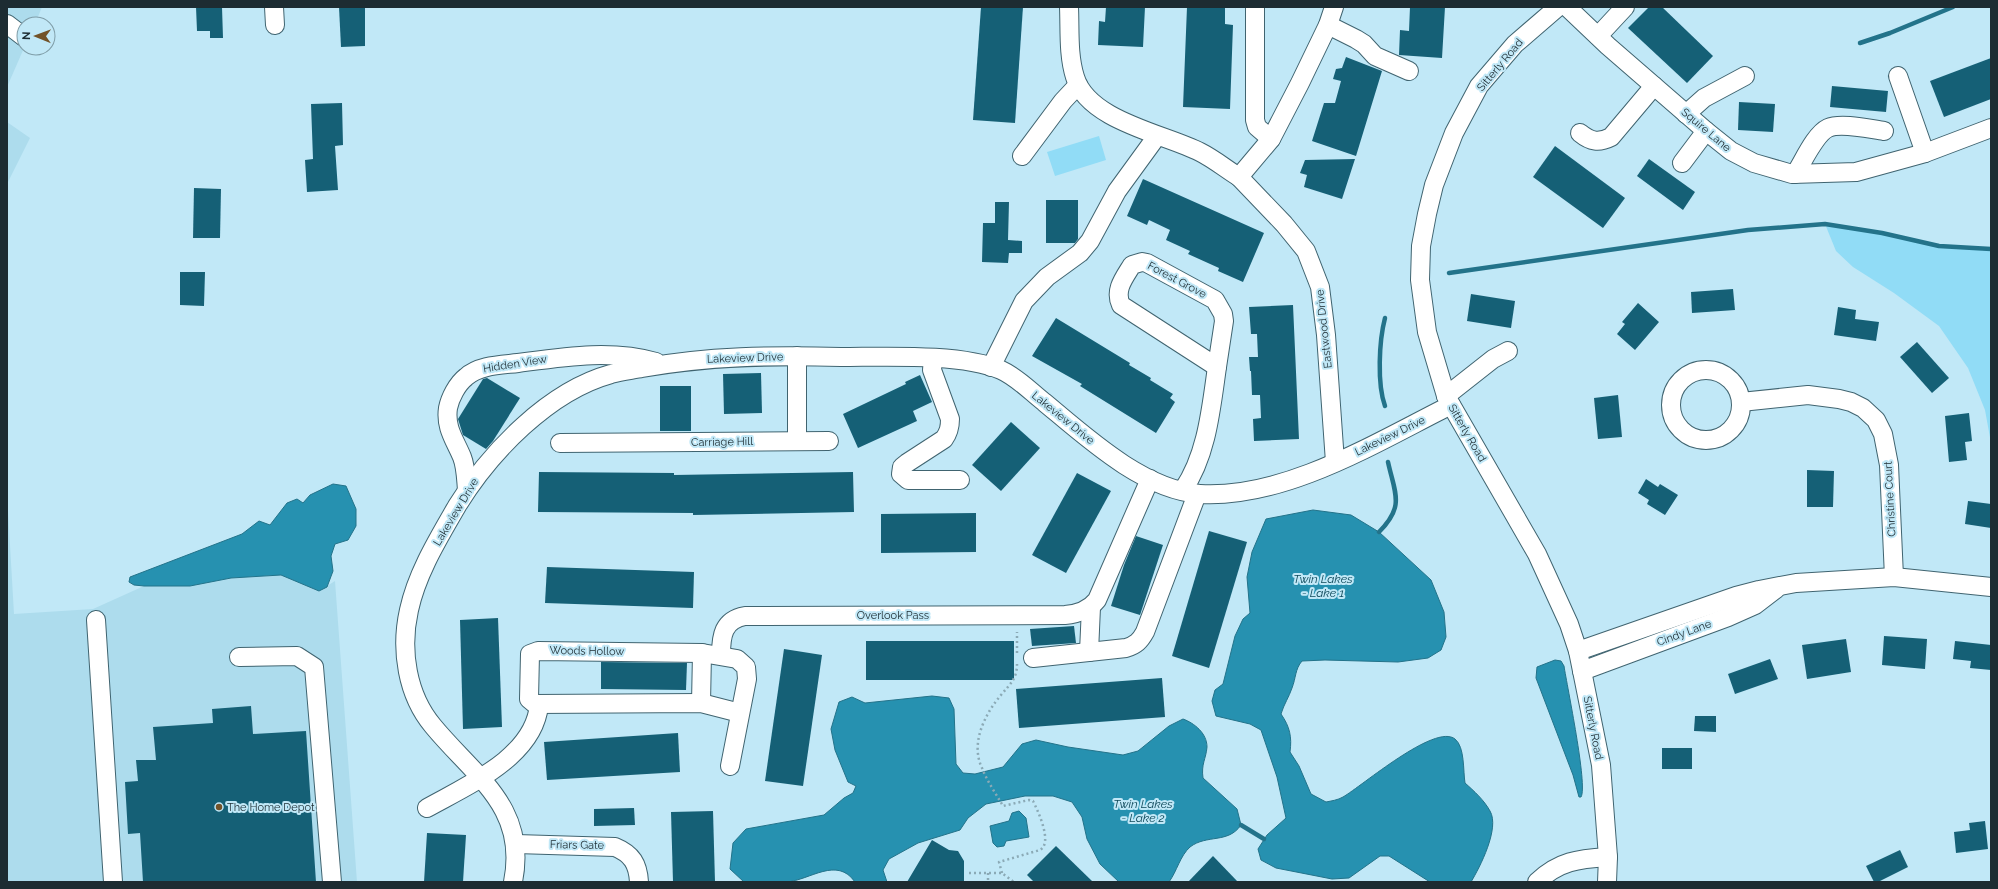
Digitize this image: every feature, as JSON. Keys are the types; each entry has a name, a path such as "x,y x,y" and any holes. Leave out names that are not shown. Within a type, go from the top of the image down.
{"street":[{"path":"274,7 274,25"},
{"name":"Eastwood Drive","path":"1069,7 1071,62 1075,78 1083,93 1105,112 1158,136 1200,152 1239,177 1284,224 1306,251 1320,287 1326,335 1335,462"},
{"path":"1256,7 1256,120 1257,127 1271,139"},
{"path":"1239,177 1271,139 1300,83 1328,24 1334,7"},
{"name":"Sitterly Road","path":"1558,7 1515,44 1479,86 1454,133 1434,185 1420,246 1420,280 1427,332 1448,400 1537,554 1569,624 1578,651 1600,765 1608,857 1607,882"},
{"name":"Squire Lane","path":"1567,7 1706,131 1730,151 1754,163 1795,174 1856,172 1925,153 1991,128"},
{"path":"1598,36 1625,7"},
{"path":"7,24 16,31"},
{"path":"1328,24 1364,44 1375,56 1409,71"},
{"path":"1686,114 1704,98 1745,76"},
{"path":"1898,76 1925,153"},
{"path":"1022,156 1063,101 1078,85"},
{"path":"1580,133 1595,142 1604,141 1611,137 1654,86"},
{"path":"1795,174 1818,138 1828,128 1844,126 1884,131"},
{"path":"1682,163 1706,131"},
{"path":"991,367 1024,301 1047,277 1080,253 1090,241 1117,191 1158,136"},
{"name":"Forest Grove","path":"1190,492 1203,446 1217,367 1224,321 1223,314 1215,300 1147,263 1136,263 1132,266 1117,294 1121,305 1217,367"},
{"name":"Lakeview Drive","path":"513,882 516,864 516,844 512,829 501,805 482,778 432,726 422,710 412,689 406,660 405,632 409,609 420,577 437,540 467,490 490,460 517,431 546,407 574,390 610,374 662,364 706,358 797,356 933,359 969,362 991,367 1012,377 1091,442 1150,479 1190,492 1224,494 1293,480 1335,462 1448,400 1493,359 1508,351"},
{"name":"Hidden View","path":"467,490 462,458 449,431 447,419 452,397 466,377 487,367 550,358 590,355 640,358 662,364"},
{"path":"797,356 797,441"},
{"path":"933,359 932,370 950,419 948,434 944,439 904,465 901,474 908,480 960,480"},
{"name":"Christine Court","path":"1741,402 1808,395 1823,397 1852,402 1863,408 1876,420 1883,434 1890,465 1894,577"},
{"name":"Carriage Hill","path":"560,443 829,441"},
{"path":"1089,652 1091,607 1097,600 1114,564 1150,479"},
{"path":"1033,658 1134,646 1141,640 1145,632 1190,492"},
{"name":"Cindy Lane","path":"1578,651 1736,596 1796,583 1894,577 1991,587"},
{"name":"Cindy Lane","path":"1582,671 1755,605 1780,586"},
{"name":"Overlook Pass","path":"721,655 721,638 726,627 733,619 745,616 1074,615 1091,607"},
{"path":"96,620 113,882"},
{"name":"Woods Hollow","path":"539,705 532,703 529,699 530,656 533,652 702,653 721,655 737,659 746,666 747,679 730,766"},
{"path":"701,703 702,653"},
{"path":"239,657 297,656 314,667 332,882"},
{"path":"427,808 482,778 514,751 530,733 536,722 539,705 701,703 740,713"},
{"name":"Friars Gate","path":"516,844 615,847 629,855 636,864 639,882"},
{"path":"1537,882 1557,866 1584,858 1608,857"}],"path":[{"path":"1002,873 999,862 1040,850 1044,848 1046,842 1041,817 1033,801 1029,800 1003,806 981,768 978,747 983,722 1017,674 1017,615"},
{"path":"968,873 1002,873 1014,882"},
{"path":"988,873 988,882"}],"shaded area":[{"path":"7,7 42,7 38,16 16,16 16,56 21,56 7,87"},
{"path":"7,122 30,138 7,184"},
{"path":"1099,136 1106,160 1055,176 1047,152"},
{"path":"1825,224 1891,235 1939,246 1991,249 1991,443 1985,410 1968,368 1939,326 1894,293 1853,267 1836,251"},
{"path":"7,493 14,614 93,609 144,586 190,586 231,578 281,575 319,591 335,581 357,882 7,882"}],"water":[{"path":"333,484 346,486 356,509 356,526 348,540 335,544 331,556 333,571 327,587 319,591 281,575 231,578 190,586 144,586 134,585 129,582 130,577 242,534 259,521 270,525 287,503 297,499 303,503 310,495"},
{"name":"Twin Lakes - Lake 1","path":"1313,510 1351,515 1379,532 1431,580 1444,612 1446,637 1441,650 1428,658 1398,662 1325,660 1302,661 1298,667 1292,688 1281,714 1290,732 1290,752 1299,766 1311,794 1326,802 1343,797 1416,747 1445,736 1455,739 1462,753 1465,783 1485,803 1492,818 1493,827 1488,847 1471,882 1430,882 1389,856 1380,856 1349,878 1332,879 1276,868 1261,860 1258,849 1267,835 1286,818 1277,777 1261,730 1250,724 1216,716 1212,701 1215,690 1223,684 1235,636 1243,619 1250,613 1247,577 1252,552 1266,519"},
{"path":"1555,660 1561,661 1564,666 1582,775 1581,797 1579,797 1573,775 1536,678 1537,667"},
{"name":"Twin Lakes - Lake 2","path":"932,696 949,698 954,709 956,764 963,773 975,774 1003,767 1022,744 1036,740 1068,747 1123,755 1138,751 1169,726 1183,719 1199,729 1205,737 1207,747 1203,765 1203,778 1237,809 1241,825 1230,835 1203,841 1190,847 1169,882 1119,882 1100,864 1087,839 1082,817 1072,802 1053,796 1025,796 986,804 968,818 960,830 918,843 889,859 883,870 887,882 855,882 848,874 832,870 787,882 744,882 730,869 733,843 746,829 824,815 844,798 853,793 856,786 848,782 835,750 831,729 839,702 852,697 865,703"},
{"path":"1019,811 1026,818 1029,837 1006,841 1004,846 997,847 993,843 990,826 1009,821 1012,813"}],"building":[{"path":"196,7 222,7 223,38 210,38 210,31 197,31"},
{"path":"339,7 365,7 365,46 341,47"},
{"path":"981,7 1023,7 1015,123 973,120"},
{"path":"1106,7 1145,7 1143,47 1098,45 1099,21 1105,22"},
{"path":"1187,7 1225,7 1225,24 1233,25 1230,109 1183,107"},
{"path":"1410,7 1445,7 1442,58 1399,55 1400,30 1409,31"},
{"path":"1649,7 1662,7 1713,56 1687,83 1628,28"},
{"path":"1346,57 1382,71 1356,156 1312,141 1324,103 1335,103 1341,81 1333,79 1336,69 1342,68"},
{"path":"1991,58 1991,99 1944,117 1930,81"},
{"path":"1832,86 1888,91 1886,112 1830,107"},
{"path":"1739,102 1775,104 1773,132 1738,130"},
{"path":"342,103 343,145 335,146 338,190 307,192 305,160 313,159 311,104"},
{"path":"1555,146 1625,198 1603,228 1533,177"},
{"path":"1355,159 1342,199 1304,187 1307,175 1300,173 1305,160"},
{"path":"1649,159 1695,192 1683,210 1637,176"},
{"path":"1143,179 1264,233 1243,282 1218,271 1219,268 1188,254 1190,251 1166,240 1170,230 1149,220 1147,225 1127,216"},
{"path":"194,188 221,189 220,238 193,238"},
{"path":"1046,200 1078,200 1078,239 1075,243 1046,243"},
{"path":"995,202 1009,202 1008,240 1022,241 1022,253 1009,253 1008,263 982,262 983,223 995,223"},
{"path":"180,272 205,272 204,306 180,305"},
{"path":"1733,289 1735,310 1692,313 1691,292"},
{"path":"1471,294 1515,301 1511,328 1467,321"},
{"path":"1638,303 1659,322 1635,350 1617,334 1625,324 1622,322"},
{"path":"1293,305 1299,439 1254,441 1253,419 1261,418 1260,395 1252,395 1249,357 1258,357 1257,334 1251,334 1249,307"},
{"path":"1838,307 1856,310 1855,319 1879,322 1876,341 1834,335"},
{"path":"1056,318 1130,363 1129,365 1151,378 1150,380 1173,394 1170,398 1175,402 1156,433 1080,386 1082,384 1032,356"},
{"path":"1917,342 1949,378 1932,393 1900,357"},
{"path":"761,373 762,413 724,414 723,374"},
{"path":"920,375 932,402 913,411 917,421 858,448 843,414 906,384 905,382"},
{"path":"487,378 520,398 493,441 486,449 463,435 458,419 483,379"},
{"path":"660,386 691,386 691,431 660,431"},
{"path":"1618,395 1622,437 1598,439 1594,398"},
{"path":"1969,413 1972,441 1965,442 1967,460 1949,462 1945,416"},
{"path":"1011,422 1040,448 1001,491 972,465"},
{"path":"1807,470 1834,471 1833,507 1807,507"},
{"path":"539,472 674,473 674,475 853,472 854,512 693,515 693,513 538,512"},
{"path":"1077,473 1111,491 1066,573 1032,555"},
{"path":"1646,479 1658,487 1660,484 1678,495 1665,515 1647,504 1649,500 1638,493"},
{"path":"1968,501 1991,504 1991,528 1965,524"},
{"path":"976,513 976,552 881,553 881,514"},
{"path":"1209,531 1247,542 1209,668 1172,656"},
{"path":"1136,536 1163,545 1140,615 1111,606 1124,565"},
{"path":"547,567 694,572 693,608 545,603"},
{"path":"498,618 502,727 463,729 460,620"},
{"path":"1074,626 1076,643 1032,646 1030,629"},
{"path":"1884,636 1927,639 1925,669 1882,665"},
{"path":"1846,639 1851,672 1807,679 1802,645"},
{"path":"866,641 1014,641 1014,680 866,680"},
{"path":"1955,641 1991,645 1991,670 1970,668 1971,661 1953,659"},
{"path":"784,649 822,655 803,786 765,781"},
{"path":"1770,659 1778,679 1735,694 1728,674"},
{"path":"601,662 687,663 686,690 601,689"},
{"path":"1162,678 1165,717 1019,728 1016,689"},
{"name":"The Home Depot","path":"251,706 253,734 306,731 316,882 143,882 140,833 128,834 125,782 138,781 136,760 156,760 153,727 213,723 212,709"},
{"path":"1695,716 1716,716 1716,732 1694,731"},
{"path":"678,733 680,772 547,780 544,742"},
{"path":"1662,748 1692,748 1692,769 1662,769"},
{"path":"634,808 635,825 594,826 594,809"},
{"path":"713,811 715,882 673,882 671,812"},
{"path":"1985,821 1988,849 1956,853 1954,832 1970,830 1969,823"},
{"path":"427,833 466,835 463,882 424,882"},
{"path":"932,840 949,850 958,851 964,861 964,882 907,882"},
{"path":"1056,846 1093,882 1034,882 1027,875"},
{"path":"1900,850 1908,867 1878,882 1874,882 1866,866"},
{"path":"1213,856 1238,882 1188,882"}],"waterway":[{"path":"1860,43 1890,33 1953,7"},
{"path":"1449,273 1748,230 1825,224 1882,233 1939,246 1991,249"},
{"path":"1385,318 1380,350 1380,375 1382,397 1385,406"},
{"path":"1379,532 1387,523 1395,507 1395,491 1388,462"},
{"path":"1241,825 1264,839"}],"place":[{"name":"The Home Depot","path":"219,807"}]}
